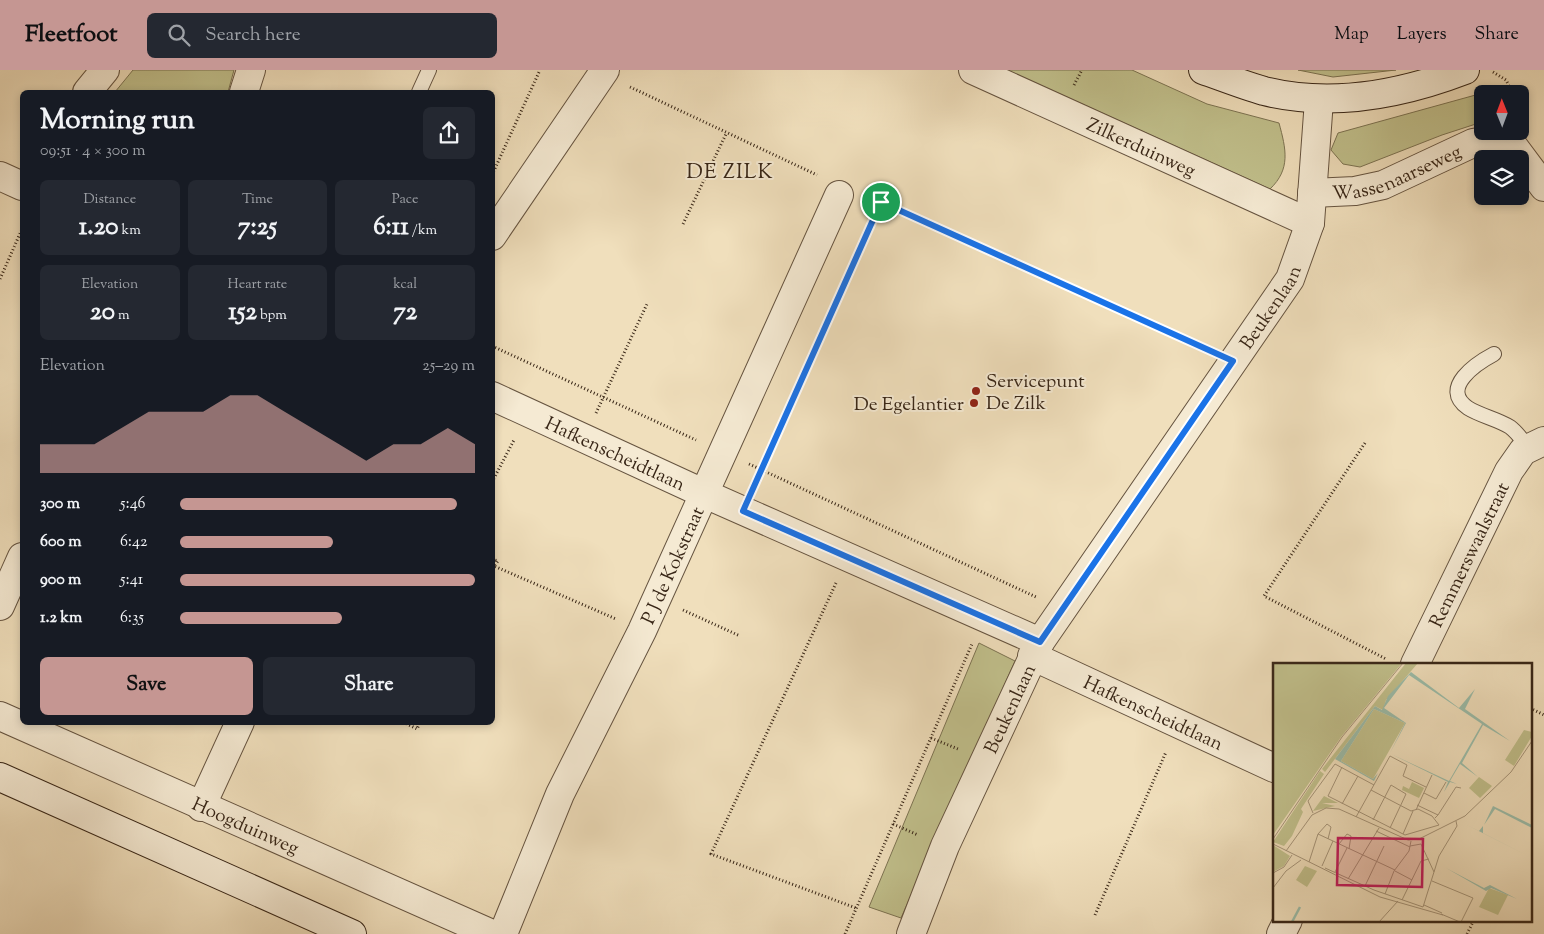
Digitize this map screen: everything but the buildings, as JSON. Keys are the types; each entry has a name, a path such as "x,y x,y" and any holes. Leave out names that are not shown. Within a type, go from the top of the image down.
{"street":[{"path":"89,90 105,70"},
{"path":"245,90 251,70"},
{"name":"Zilkerduinweg","path":"973,70 1310,223"},
{"path":"1203,70 1264,91 1319,100 1382,95 1465,70"},
{"path":"495,232 604,72"},
{"name":"Beukenlaan","path":"911,934 945,846 1036,649 1290,278 1310,223 1319,100"},
{"name":"Wassenaarseweg","path":"1312,193 1356,191 1382,184 1473,143 1495,139 1514,147 1544,187"},
{"name":"P J de Kokstraat","path":"503,934 560,794 642,631 724,452 832,187"},
{"name":"Hafkenscheidtlaan","path":"495,397 705,494 984,618 1036,649 1178,724 1273,768"},
{"name":"Remmerswaalstraat","path":"1415,663 1509,471 1523,451 1536,444"},
{"path":"0,606 20,561"},
{"name":"Hoogduinweg","path":"0,716 201,807 492,934"},
{"path":"201,807 239,725"},
{"path":"0,777 352,934"},
{"path":"1281,934 1287,922"}],"lane":[{"path":"420,90 430,70"},
{"name":"Remmerswaalstraat","path":"1494,354 1478,363 1461,378 1458,396 1469,409 1512,428 1536,444"}],"path":[{"path":"495,168 540,70"},
{"path":"1491,70 1506,80 1508,85"},
{"path":"604,72 832,187"},
{"path":"683,224 726,134"},
{"path":"866,196 1233,361"},
{"path":"743,511 881,202"},
{"path":"0,279 20,233"},
{"path":"584,438 647,304"},
{"path":"495,347 1062,609"},
{"path":"495,476 528,412"},
{"path":"1365,443 1264,596 1387,660"},
{"path":"848,558 711,854 856,908"},
{"path":"495,569 642,631"},
{"path":"845,934 984,618 1003,582"},
{"path":"657,598 740,636"},
{"path":"1532,709 1544,715"},
{"path":"1095,915 1178,724"},
{"path":"408,725 417,729 419,725"},
{"path":"1467,934 1473,922"}],"shaded area":[{"path":"133,70 234,70 229,90 117,90"},
{"path":"1007,70 1132,70 1207,104 1279,123 1284,141 1284,166 1277,181 1270,189"},
{"path":"1298,70 1396,70 1333,77"},
{"path":"1474,95 1474,125 1360,167 1343,164 1331,150 1338,133"},
{"path":"979,643 1015,661 901,918 869,907"}],"place":[{"name":"Servicepunt De Zilk","path":"976,391"},
{"name":"De Egelantier","path":"974,403"}],"district":[{"name":"DE ZILK","path":"730,171"}],"route":[{"path":"881,202 1233,361 1040,642 743,511 881,202"}]}
